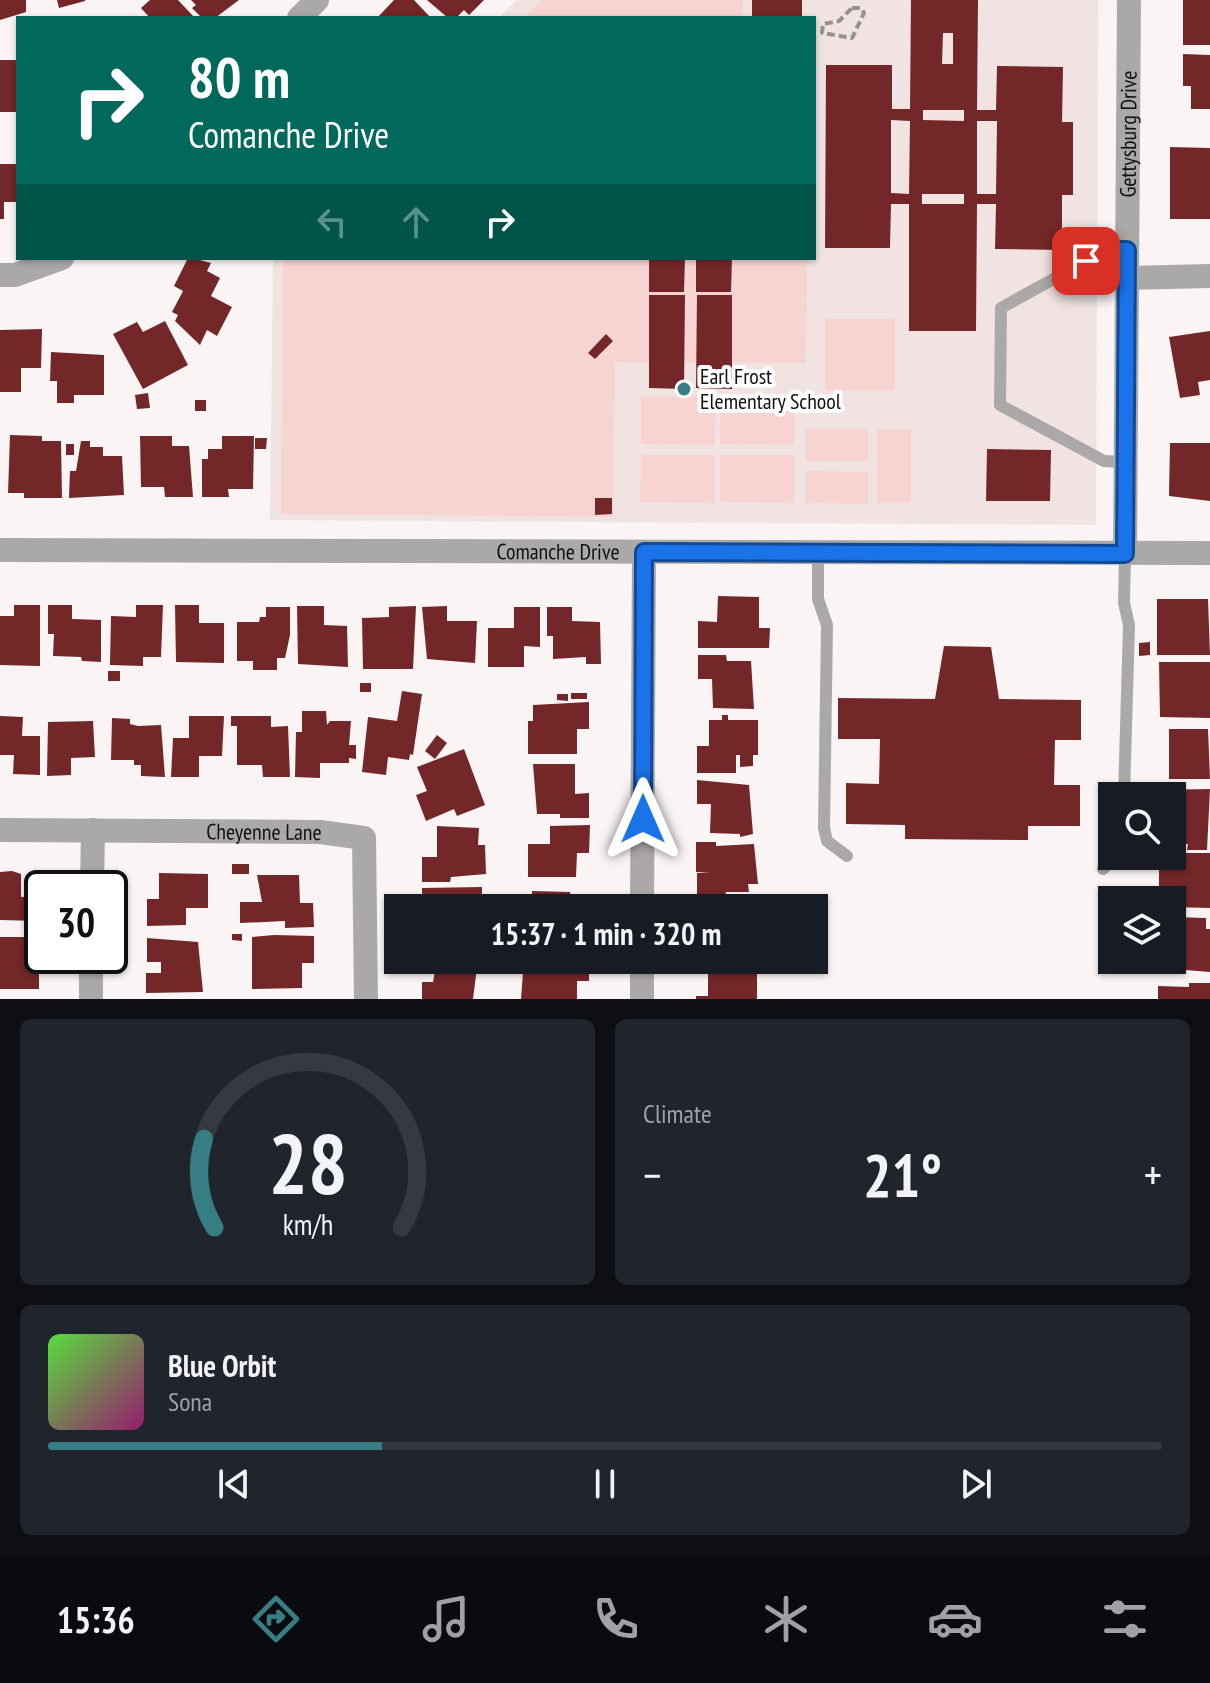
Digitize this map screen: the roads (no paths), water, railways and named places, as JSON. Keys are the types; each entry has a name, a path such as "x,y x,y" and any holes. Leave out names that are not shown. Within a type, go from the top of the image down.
{"street":[{"path":"301,16 317,0"},
{"name":"Gettysburg Drive","path":"1125,554 1129,0"},
{"path":"0,275 15,275 56,260"},
{"path":"1127,278 1210,276"},
{"name":"Comanche Drive","path":"0,550 1210,553"},
{"path":"642,894 644,552"},
{"name":"Cheyenne Lane","path":"0,830 320,832 364,838 366,999"},
{"path":"92,870 93,830"},
{"path":"91,974 91,999"},
{"path":"642,974 642,999"}],"lane":[{"path":"1126,462 1104,461 1000,405 1001,308 1106,250 1127,250"},
{"path":"818,552 818,599 827,625 824,828 827,841 847,856"},
{"path":"1124,782 1129,625 1124,603 1125,554"}],"place":[{"name":"Earl Frost Elementary School","path":"684,389"}]}
